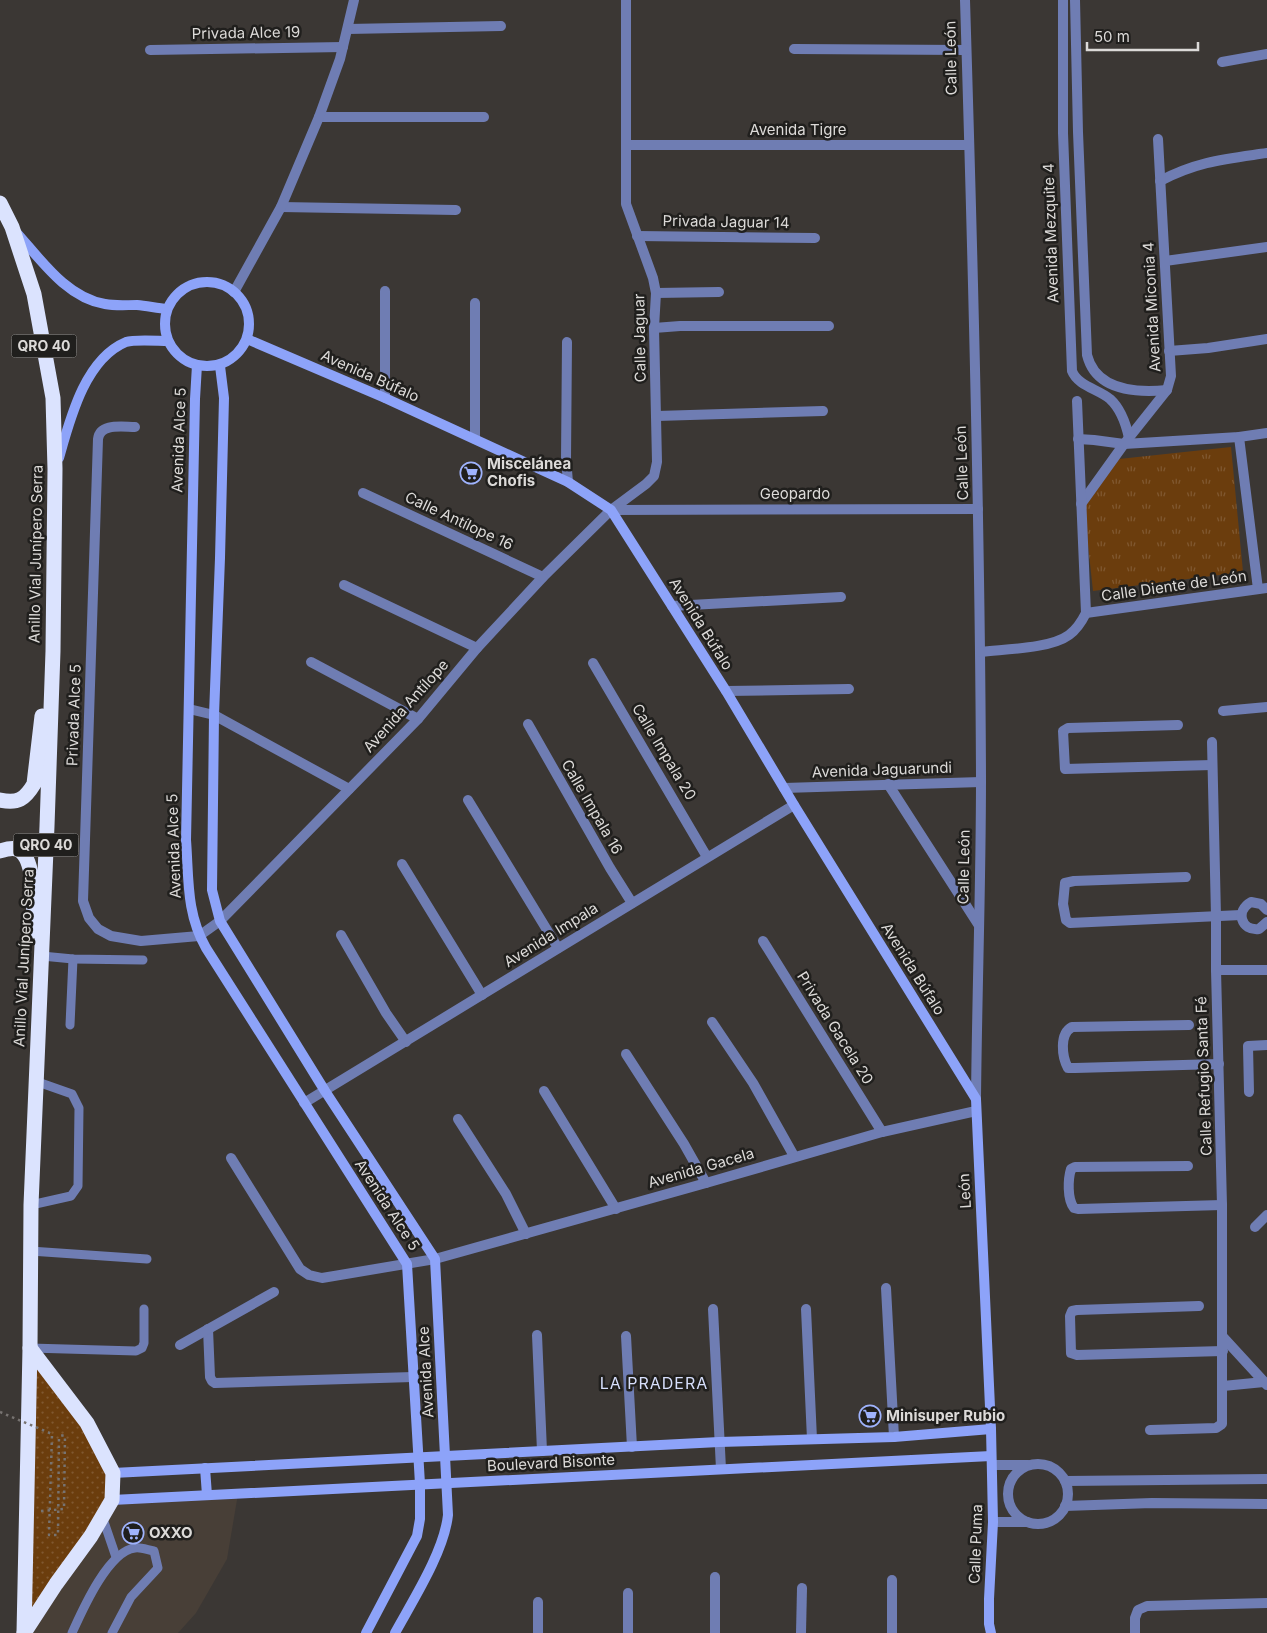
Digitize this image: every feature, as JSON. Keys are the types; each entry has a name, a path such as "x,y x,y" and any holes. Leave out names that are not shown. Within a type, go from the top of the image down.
{"highway":[{"name":"Anillo Vial Junípero Serra","path":"0,203 12,227 34,294 53,398 55,468 53,651 31,1205 24,1633"},
{"path":"0,800 9,802 21,800 29,793 34,784 43,702 53,651"},
{"path":"0,850 11,848 19,850 24,855 32,876 38,1040"},
{"path":"24,1633 56,1584 91,1536 112,1500 113,1473 87,1423 30,1348"}],"street":[{"path":"234,292 281,207 319,117 343,47 354,0"},
{"name":"Calle Jaguar","path":"611,510 654,476 657,462 654,328 656,293 626,204 626,0"},
{"name":"Calle León","path":"965,0 978,508 981,782 978,924"},
{"name":"Avenida Mezquite 4","path":"1063,0 1063,133 1072,371 1074,377 1079,382 1110,399 1117,408 1122,417 1126,441"},
{"name":"Avenida Mezquite 4","path":"1075,0 1087,355 1092,369 1101,379"},
{"path":"348,29 501,26"},
{"name":"Privada Alce 19","path":"150,50 343,47"},
{"path":"794,49 966,50"},
{"path":"1222,62 1267,54"},
{"path":"319,117 484,117"},
{"path":"1063,133 1078,132"},
{"name":"Avenida Miconia 4","path":"1081,504 1126,441 1167,390 1171,376 1158,139"},
{"name":"Avenida Tigre","path":"627,145 969,145"},
{"path":"1160,180 1199,164 1267,153"},
{"path":"281,207 456,210"},
{"path":"12,227 51,272 82,296 105,304 168,309"},
{"name":"Privada Jaguar 14","path":"637,236 815,238"},
{"path":"1166,261 1267,247"},
{"path":"204,282 220,284 234,292 245,306 249,322 247,339 240,350 220,366 197,365 185,360 175,352 168,341 165,325 168,309 176,296 189,286 204,282"},
{"path":"1068,288 1084,287"},
{"path":"385,291 385,398"},
{"path":"656,293 718,292"},
{"path":"475,302 475,439"},
{"path":"654,328 680,326 829,326"},
{"name":"Avenida Búfalo","path":"247,339 385,398 568,482 611,510 726,691 794,805 976,1099"},
{"path":"1170,351 1208,348 1267,339"},
{"path":"55,468 70,419 89,377 103,358 127,342 168,341"},
{"path":"567,342 566,458 568,482"},
{"name":"Avenida Alce 5","path":"197,365 194,400 186,840 191,913 199,936 407,1264"},
{"name":"Avenida Alce 5","path":"220,366 224,398 214,715 212,890 220,921 325,1092 436,1259"},
{"path":"1094,389 1101,379 1116,387 1129,390 1167,390"},
{"path":"980,652 1053,644 1070,635 1082,622 1086,613 1077,401"},
{"path":"657,416 823,410"},
{"name":"Privada Alce 5","path":"135,427 104,428 100,432 98,439 83,901 89,918 98,929 111,936 141,941 199,936"},
{"path":"1078,439 1126,441 1239,437 1267,433"},
{"path":"1239,437 1263,589"},
{"name":"Calle Antílope 16","path":"363,493 543,577"},
{"name":"Geopardo","path":"611,510 978,508"},
{"name":"Avenida Antílope","path":"199,936 220,921 418,719 477,648 543,577 611,510"},
{"path":"344,584 477,648"},
{"name":"Calle Diente de León","path":"1086,613 1263,589"},
{"path":"672,606 841,596"},
{"path":"312,662 418,719"},
{"name":"Calle Impala 20","path":"594,663 707,857"},
{"path":"726,691 849,689"},
{"path":"1223,711 1267,707"},
{"path":"189,709 214,715 349,790"},
{"name":"Calle Impala 16","path":"528,724 632,903"},
{"path":"1178,725 1068,728 1063,731 1065,769 1212,765"},
{"name":"Calle Refugio Santa Fé","path":"1150,1430 1216,1428 1222,1424 1222,1205 1212,742"},
{"name":"Avenida Jaguarundi","path":"784,788 981,782"},
{"path":"888,784 978,924"},
{"path":"468,800 558,948"},
{"name":"Avenida Impala","path":"304,1103 325,1092 794,805"},
{"path":"402,864 482,995"},
{"path":"1186,877 1074,881 1065,883 1063,904 1066,920 1070,923 1241,915"},
{"path":"1267,908 1256,902 1251,902 1242,909 1241,915 1244,925 1248,928 1259,929 1267,922"},
{"name":"León","path":"978,924 976,1111 992,1460"},
{"path":"341,935 386,1013 406,1042"},
{"name":"Privada Gacela 20","path":"762,941 882,1132"},
{"path":"1216,970 1267,970"},
{"path":"712,1022 752,1083 794,1156"},
{"path":"1190,1025 1072,1027 1067,1030 1064,1036 1064,1062 1068,1068 1219,1064"},
{"path":"1248,1092 1248,1046 1267,1045"},
{"path":"626,1054 684,1144 706,1183"},
{"path":"544,1091 616,1209"},
{"name":"Avenida Gacela","path":"230,1158 300,1269 309,1275 322,1278 436,1259 616,1209 794,1156 882,1132 976,1111"},
{"path":"458,1119 506,1194 526,1234"},
{"path":"1188,1166 1075,1167 1071,1169 1069,1176 1071,1204 1074,1208 1222,1205"},
{"path":"1255,1227 1267,1215"},
{"name":"Avenida Alce","path":"395,1633 444,1537 448,1515 436,1259"},
{"name":"Avenida Alce","path":"366,1633 418,1536 420,1528 420,1484 407,1264"},
{"path":"886,1288 894,1437"},
{"path":"180,1345 274,1292"},
{"path":"1199,1306 1072,1311 1070,1316 1071,1353 1077,1355 1223,1351"},
{"path":"713,1309 722,1470"},
{"path":"806,1310 812,1439"},
{"path":"208,1329 210,1377 215,1383 413,1377"},
{"path":"537,1335 542,1451"},
{"path":"626,1336 632,1446"},
{"path":"1222,1336 1266,1383"},
{"path":"1223,1386 1266,1383"},
{"name":"Boulevard Bisonte","path":"113,1473 632,1446 894,1437 991,1429"},
{"path":"992,1460 1029,1465 1046,1465 1060,1474 1068,1489 1066,1506 1054,1518 1038,1524 1030,1522 993,1522"},
{"name":"Boulevard Bisonte","path":"112,1500 722,1470 992,1460"},
{"name":"Calle Puma","path":"991,1633 989,1599 993,1522 992,1460"},
{"path":"1029,1465 1022,1469 1011,1482 1009,1498 1016,1513 1030,1522"},
{"path":"204,1468 207,1495"},
{"path":"1065,1481 1267,1479"},
{"path":"1066,1506 1152,1503 1267,1504"},
{"path":"715,1633 716,1577"},
{"path":"892,1580 892,1633"},
{"path":"801,1633 802,1588"},
{"path":"628,1593 628,1633"},
{"path":"538,1602 538,1633"},
{"path":"1134,1633 1135,1618 1138,1610 1147,1606 1267,1602"}],"lane":[{"path":"42,956 73,959 143,960"},
{"path":"70,1025 73,959"},
{"path":"31,1205 72,1196 78,1186 79,1108 72,1094 36,1082"},
{"path":"30,1251 146,1259"},
{"path":"30,1348 136,1351 142,1348 144,1343 144,1309"},
{"path":"102,1516 116,1557"},
{"path":"72,1633 89,1596 116,1557 134,1548 154,1551 158,1568 131,1598 112,1633"}],"path":[{"path":"0,1412 52,1434 50,1535 58,1535 59,1435 65,1436 64,1509 27,1512"}],"shaded area":[{"path":"238,1494 227,1559 196,1613 178,1633 24,1633 112,1500"}],"green space":[{"path":"1231,447 1243,572 1093,591 1084,508 1119,459"},
{"path":"30,1348 113,1473 112,1500 24,1633"}],"place":[{"name":"Miscelánea Chofis","path":"471,473"},
{"name":"Minisuper Rubio","path":"870,1416"},
{"name":"OXXO","path":"133,1533"}],"district":[{"name":"LA PRADERA","path":"654,1383"}]}
